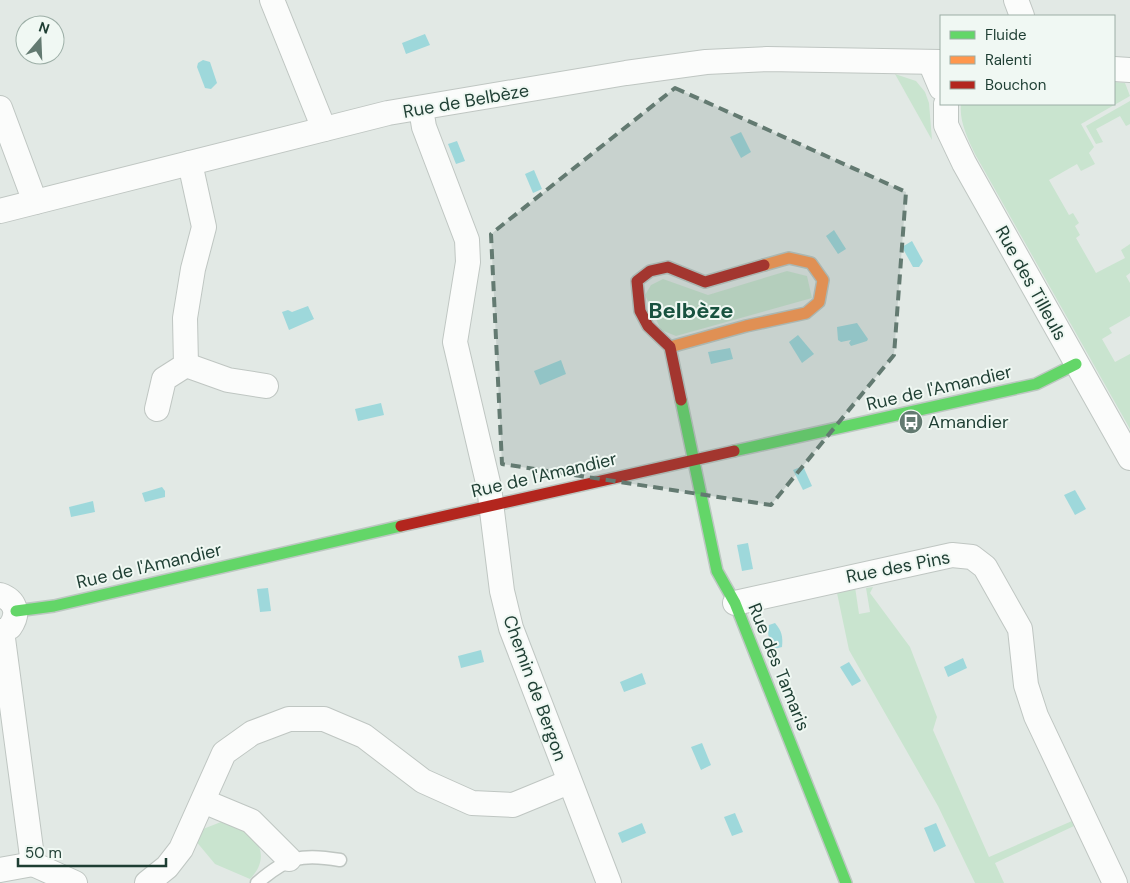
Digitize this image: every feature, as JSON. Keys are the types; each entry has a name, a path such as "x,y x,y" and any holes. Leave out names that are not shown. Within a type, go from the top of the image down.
{"street":[{"path":"272,0 324,129"},
{"path":"1016,0 1022,15"},
{"name":"Rue de Belbèze","path":"0,211 388,113 421,109 626,73 706,62 767,59 936,62"},
{"path":"936,62 940,83"},
{"path":"1115,69 1130,70"},
{"name":"Rue des Tilleuls","path":"946,105 946,125 964,163 1130,458"},
{"path":"0,108 35,202"},
{"name":"Chemin de Bergon","path":"421,109 424,127 467,240 468,262 455,342 492,505 502,590 510,628 609,883"},
{"path":"186,364 185,318 193,270 204,227 190,163"},
{"path":"789,258 811,263 822,280 819,302 806,314 746,326 670,347 643,320 636,302 637,281 650,271 668,266 705,282 789,258"},
{"name":"Rue des Tamaris","path":"670,347 717,571 735,603 846,883"},
{"path":"186,364 228,380 266,386"},
{"path":"157,409 164,379 186,364"},
{"name":"Rue de l'Amandier","path":"8,603 54,606 492,505 993,395 1036,384 1076,364"},
{"name":"Rue des Pins","path":"735,603 952,555 972,557 985,568 1020,629 1026,685 1036,716 1115,883"},
{"path":"8,603 15,619 11,626 1,631 34,864"},
{"path":"147,883 167,866 181,848 224,753 252,733 289,719 324,719 364,736 423,780 472,803 513,805 569,782"},
{"path":"203,801 250,821 289,860"},
{"path":"0,870 34,864 75,883"}],"lane":[{"path":"257,883 289,860 318,856 340,860"}],"highlighted area":[{"path":"675,88 906,192 894,355 771,505 502,464 491,234"}],"green space":[{"path":"895,74 916,81 925,92 929,103 932,140"},
{"path":"1115,82 1125,83 1130,96 1115,105"},
{"path":"1130,101 1130,124 1126,126 1120,116 1096,129 1103,142 1096,144 1086,126"},
{"path":"961,105 1114,105 1081,124 1094,147 1089,153 1095,164 1081,171 1077,164 1049,180 1069,215 1073,213 1079,223 1075,226 1080,235 1076,238 1096,273 1125,258 1121,250 1130,244 1130,273 1126,276 1130,283 1130,316 1109,328 1112,333 1102,339 1115,362 1130,354 1130,429 975,154 965,130"},
{"path":"787,271 807,276 812,298 676,336 661,330 645,295 651,285 663,279 708,295"},
{"path":"855,587 859,614 870,612 866,588 873,587 870,593 910,647 937,717 933,730 989,857 1072,821 1074,826 995,863 1004,883 975,883 938,806 849,650 837,593"},
{"path":"221,822 242,829 256,842 260,850 261,859 250,879 215,864 195,840 203,829"}],"water":[{"path":"425,34 430,45 406,54 402,43"},
{"path":"203,60 210,62 217,83 211,89 205,88 197,67 198,63"},
{"path":"741,132 751,152 741,158 730,137"},
{"path":"457,141 465,161 456,164 448,144"},
{"path":"534,170 542,189 533,193 525,174"},
{"path":"834,230 846,249 838,254 826,236"},
{"path":"912,241 923,261 919,267 913,267 902,247"},
{"path":"308,306 314,319 289,330 282,312 288,310 292,312"},
{"path":"857,323 868,339 867,341 851,346 849,343 851,340 841,342 838,340 837,327"},
{"path":"798,335 814,354 802,363 789,342"},
{"path":"730,348 733,359 711,364 708,352"},
{"path":"561,360 566,374 540,385 534,371"},
{"path":"381,403 384,415 358,421 355,409"},
{"path":"803,466 812,486 803,490 793,470"},
{"path":"162,487 165,491 165,497 145,502 142,493"},
{"path":"1075,490 1086,509 1075,515 1064,495"},
{"path":"93,501 95,512 71,517 69,507"},
{"path":"748,543 753,569 742,571 737,545"},
{"path":"268,588 271,611 260,612 257,589"},
{"path":"775,623 781,631 782,647 774,649 768,632 769,625"},
{"path":"481,650 484,662 461,668 458,656"},
{"path":"963,658 967,668 948,677 944,667"},
{"path":"849,662 861,681 852,686 840,667"},
{"path":"642,673 646,684 624,692 620,682"},
{"path":"702,743 711,765 701,770 691,747"},
{"path":"735,813 743,832 732,836 724,817"},
{"path":"642,823 646,833 622,843 618,833"},
{"path":"936,823 946,846 934,852 924,828"}],"traffic: fast":[{"path":"734,451 1036,384 1076,364"},
{"path":"681,400 717,571 735,603 846,883"},
{"path":"16,611 54,606 401,526"}],"traffic: slow":[{"path":"670,347 746,326 806,313 819,302 823,280 811,263 789,258 764,265"}],"traffic: jam":[{"path":"681,400 670,347 648,326 640,311 637,281 650,271 668,267 705,282 764,265"},
{"path":"401,526 734,451"}],"place":[{"name":"Amandier","path":"911,422"}],"district":[{"name":"Belbèze","path":"691,310"}]}
